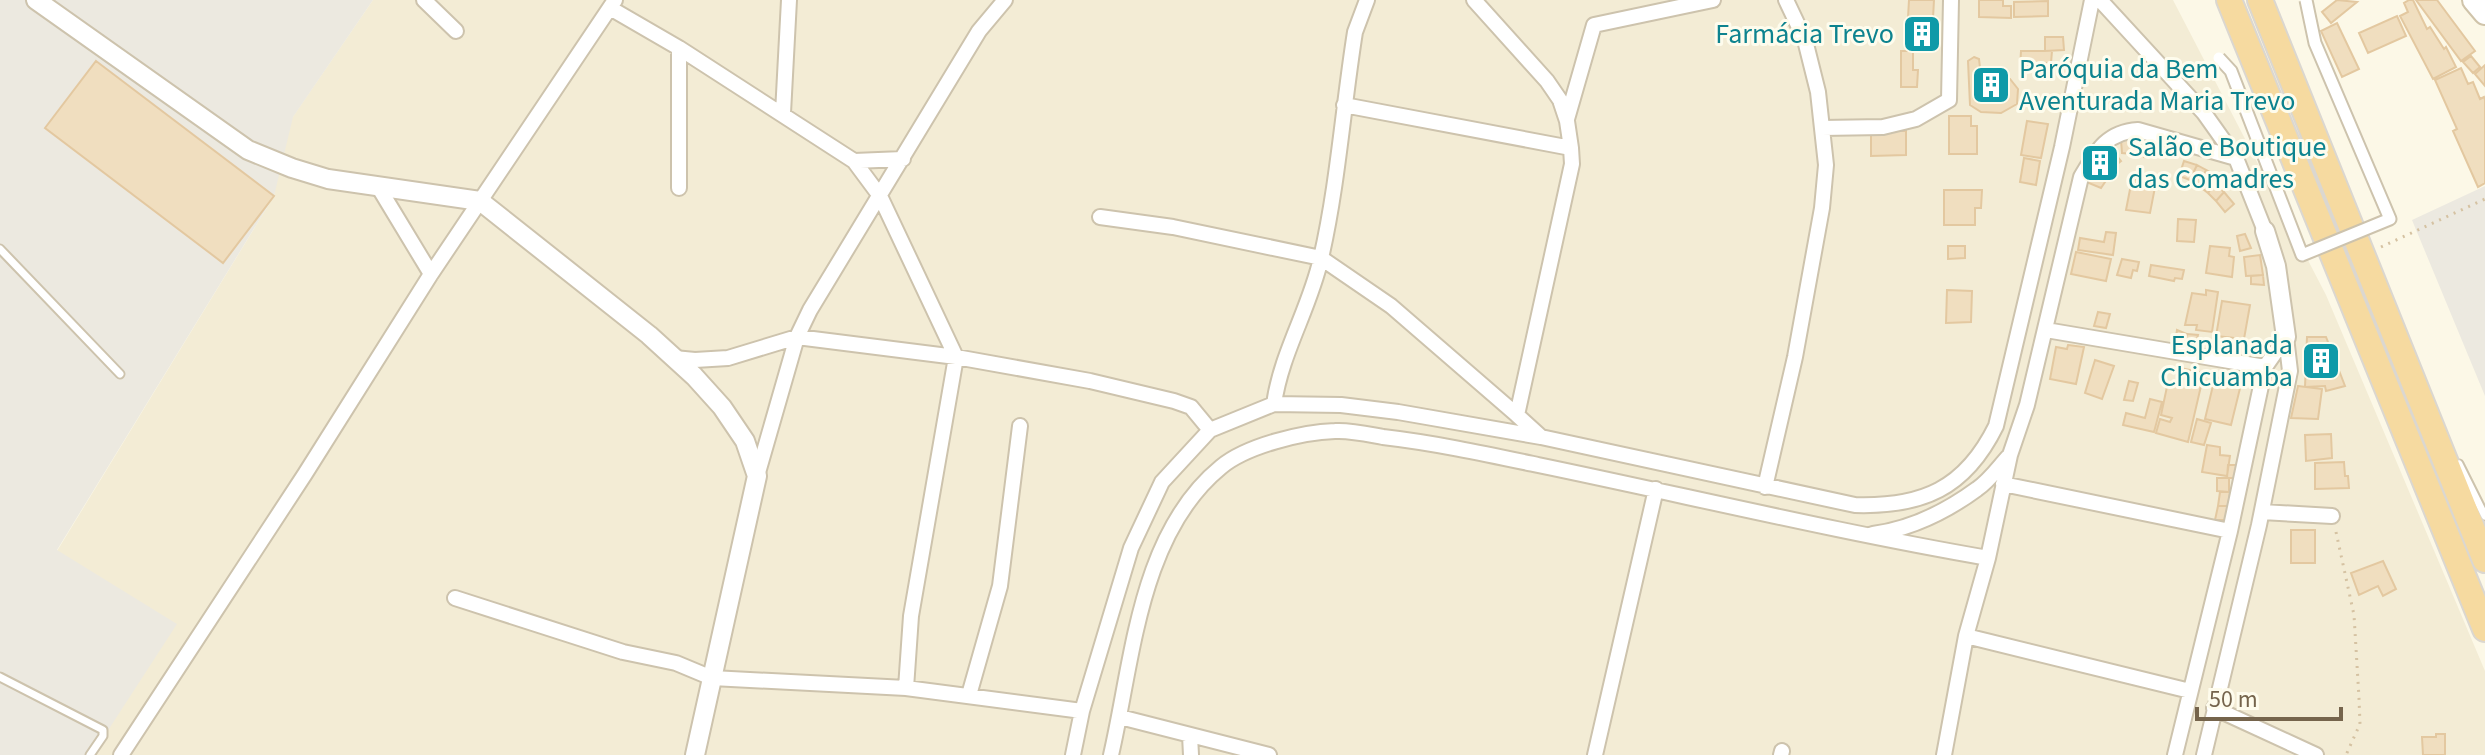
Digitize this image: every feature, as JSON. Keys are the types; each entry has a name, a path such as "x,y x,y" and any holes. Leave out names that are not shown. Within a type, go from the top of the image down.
{"highway":[{"path":"2229,0 2485,629"},
{"path":"2260,0 2485,560"}],"main road":[{"path":"2474,0 2485,13"}],"street":[{"path":"36,0 248,150 328,179 480,201 674,358 722,407 745,441 757,476"},
{"path":"424,0 456,31"},
{"path":"783,113 789,0"},
{"path":"695,755 757,476 797,337 810,310 992,7 1005,0"},
{"path":"1274,404 1277,381 1310,296 1321,258 1355,32 1367,0"},
{"path":"1474,0 1547,81 1560,100 1571,148 1572,164 1517,415"},
{"path":"1567,121 1594,25 1713,0"},
{"path":"1765,487 1795,357 1822,208 1826,165 1818,92 1805,40 1786,0"},
{"path":"1822,128 1883,127 1916,119 1949,100 1951,0"},
{"path":"1073,755 1082,711 1131,548 1162,482 1210,430 1274,404 1341,405 1398,412 1541,437 1855,505 1890,506 1946,487 1971,466 1996,426 2021,326 2092,0"},
{"path":"2100,0 2204,113 2236,158 2276,266 2286,337 2290,371 2262,512 2204,755"},
{"path":"2219,58 2231,71 2302,255 2390,219 2315,43 2306,0"},
{"path":"121,755 313,462 431,274 613,4 854,161 880,196 956,357 911,616 906,688"},
{"path":"679,48 679,188"},
{"path":"1344,105 1571,148"},
{"path":"1944,755 1966,636 1988,558 2010,455 2027,405 2046,330 2081,177 2095,154 2112,136 2124,131 2138,130 2236,158"},
{"path":"854,161 903,159"},
{"path":"379,188 431,274"},
{"path":"1100,217 1173,227 1321,258 1391,306 1541,437"},
{"path":"2046,330 2265,367"},
{"path":"674,358 728,358 797,337 956,357 1090,381 1174,401 1191,407 1210,430"},
{"path":"2175,755 2230,531 2265,367 2286,337"},
{"path":"969,695 1000,586 1020,426"},
{"path":"1111,755 1136,622 1159,557 1187,503 1222,465 1262,446 1298,435 1338,431 1407,440 1656,489 1861,536 1988,558"},
{"path":"1861,536 1898,531 1943,510 1980,488 2010,455"},
{"path":"2003,484 2230,531"},
{"path":"1595,755 1656,489"},
{"path":"2262,512 2332,516"},
{"path":"455,598 623,652 676,663 712,678 906,688 1082,711"},
{"path":"1966,636 2190,691"},
{"path":"2214,708 2316,755"},
{"path":"1120,717 1269,755"},
{"path":"1190,735 1191,755"}],"lane":[{"path":"0,249 120,374"},
{"path":"2396,341 2451,449"},
{"path":"2458,462 2485,516"},
{"path":"0,677 103,730 103,736 90,755"}],"path":[{"path":"2363,255 2485,199"},
{"path":"2332,516 2354,615 2358,670 2360,724 2346,755"}],"shaded area":[{"path":"0,0 373,0 293,117 274,196 57,550 177,624 92,755 0,755"},
{"path":"373,0 2173,0 2326,295 2485,671 2485,755 92,755 57,551 274,196 281,134"},
{"path":"2485,186 2485,396 2412,220"}],"building":[{"path":"1909,0 1934,0 1933,18 1908,18"},
{"path":"1979,0 2003,0 2003,6 2011,6 2011,18 1979,17"},
{"path":"2337,0 2357,2 2331,23 2322,12"},
{"path":"2413,0 2427,29 2430,27 2444,49 2446,47 2456,67 2433,79 2400,16 2408,12 2404,3"},
{"path":"2416,0 2437,0 2475,51 2461,61"},
{"path":"2048,1 2048,16 2014,17 2014,2"},
{"path":"2397,16 2406,36 2368,53 2359,33"},
{"name":"Farmácia Trevo","path":"1907,21 1938,21 1937,48 1907,49"},
{"path":"2337,23 2359,69 2342,77 2321,31"},
{"path":"2045,37 2063,37 2064,50 2045,51"},
{"path":"1901,51 1913,51 1913,70 1918,70 1917,87 1901,87"},
{"path":"2021,51 2052,51 2051,63 2035,63 2034,70 2020,69"},
{"path":"2471,56 2480,67 2473,73 2463,62"},
{"name":"Paróquia da Bem Aventurada Maria Trevo","path":"1974,57 1979,59 1981,77 2010,79 2018,89 2017,104 2001,113 1981,112 1970,105 1968,61"},
{"path":"96,61 274,196 223,263 45,128"},
{"path":"2485,65 2485,86 2475,74"},
{"path":"2461,68 2468,84 2473,82 2480,99 2484,97 2485,100 2485,183 2478,187 2435,80"},
{"path":"1949,116 1971,116 1971,126 1977,126 1977,154 1949,154"},
{"path":"2027,121 2048,124 2041,158 2021,155"},
{"path":"1871,130 1906,131 1906,155 1871,156"},
{"path":"2147,137 2158,138 2154,158 2144,157"},
{"path":"2121,140 2133,140 2132,154 2122,153"},
{"path":"2112,150 2121,161 2111,169 2100,158"},
{"path":"2024,158 2040,161 2036,185 2020,182"},
{"name":"Salão e Boutique das Comadres","path":"2100,158 2113,171 2107,179 2090,170"},
{"path":"2184,161 2197,165 2190,180 2179,176"},
{"path":"2197,165 2206,170 2199,186 2189,182"},
{"path":"2090,170 2107,179 2101,188 2084,181"},
{"path":"2206,170 2219,177 2208,193 2199,186"},
{"path":"2132,179 2156,182 2150,213 2126,210"},
{"path":"2214,184 2224,192 2216,201 2208,193"},
{"path":"1944,190 1982,190 1981,208 1975,208 1975,225 1944,225"},
{"path":"2224,192 2234,204 2225,212 2216,201"},
{"path":"2178,219 2196,220 2194,242 2177,241"},
{"path":"2106,232 2116,233 2113,255 2078,250 2080,238 2104,242"},
{"path":"2245,234 2251,248 2240,251 2237,236"},
{"path":"1948,246 1965,246 1965,258 1948,259"},
{"path":"2210,246 2230,248 2229,256 2234,257 2232,277 2206,273"},
{"path":"2076,252 2111,259 2106,281 2071,274"},
{"path":"2260,255 2263,275 2246,276 2244,257"},
{"path":"2122,259 2139,262 2131,278 2117,275"},
{"path":"2151,265 2184,270 2182,279 2175,278 2174,281 2149,276"},
{"path":"2263,275 2264,285 2251,284 2251,276"},
{"path":"1947,290 1972,291 1971,322 1946,323"},
{"path":"2206,290 2218,292 2212,332 2196,330 2197,325 2185,325 2192,293 2206,295"},
{"path":"2222,301 2250,305 2244,339 2216,336"},
{"path":"2098,312 2110,314 2106,328 2094,326"},
{"path":"2177,330 2187,334 2184,345 2175,343"},
{"path":"2187,334 2198,335 2195,347 2184,345"},
{"name":"Esplanada Chicuamba","path":"2307,337 2326,337 2345,386 2326,391 2325,386 2305,387"},
{"path":"2068,345 2084,347 2076,384 2050,379 2056,347 2067,349"},
{"path":"2095,360 2114,366 2102,399 2085,393"},
{"path":"2185,369 2204,373 2188,442 2156,433 2160,419 2170,422 2172,418 2161,415 2168,382 2182,385"},
{"path":"2230,373 2243,376 2231,425 2205,419 2215,377 2228,380"},
{"path":"2129,381 2138,383 2133,401 2124,400"},
{"path":"2298,386 2322,389 2318,419 2291,418"},
{"path":"2150,399 2162,402 2154,432 2123,425 2126,413 2145,418"},
{"path":"2197,419 2211,423 2204,445 2191,442"},
{"path":"2331,434 2332,458 2306,461 2305,435"},
{"path":"2207,445 2220,447 2220,455 2230,456 2227,476 2202,472"},
{"path":"2344,462 2349,488 2315,489 2315,463"},
{"path":"2228,465 2238,465 2236,478 2227,478"},
{"path":"2217,478 2229,478 2229,492 2217,491"},
{"path":"2220,492 2230,492 2228,506 2218,506"},
{"path":"2218,506 2228,506 2225,520 2215,520"},
{"path":"2291,530 2315,530 2315,563 2291,563"},
{"path":"2383,561 2396,589 2383,596 2378,586 2359,595 2351,573"},
{"path":"2436,734 2445,734 2445,755 2423,755 2422,737 2436,737"}],"place":[{"name":"Farmácia Trevo","path":"1922,34"},
{"name":"Paróquia da Bem Aventurada Maria Trevo","path":"1991,85"},
{"name":"Salão e Boutique das Comadres","path":"2100,163"},
{"name":"Esplanada Chicuamba","path":"2321,361"}]}
